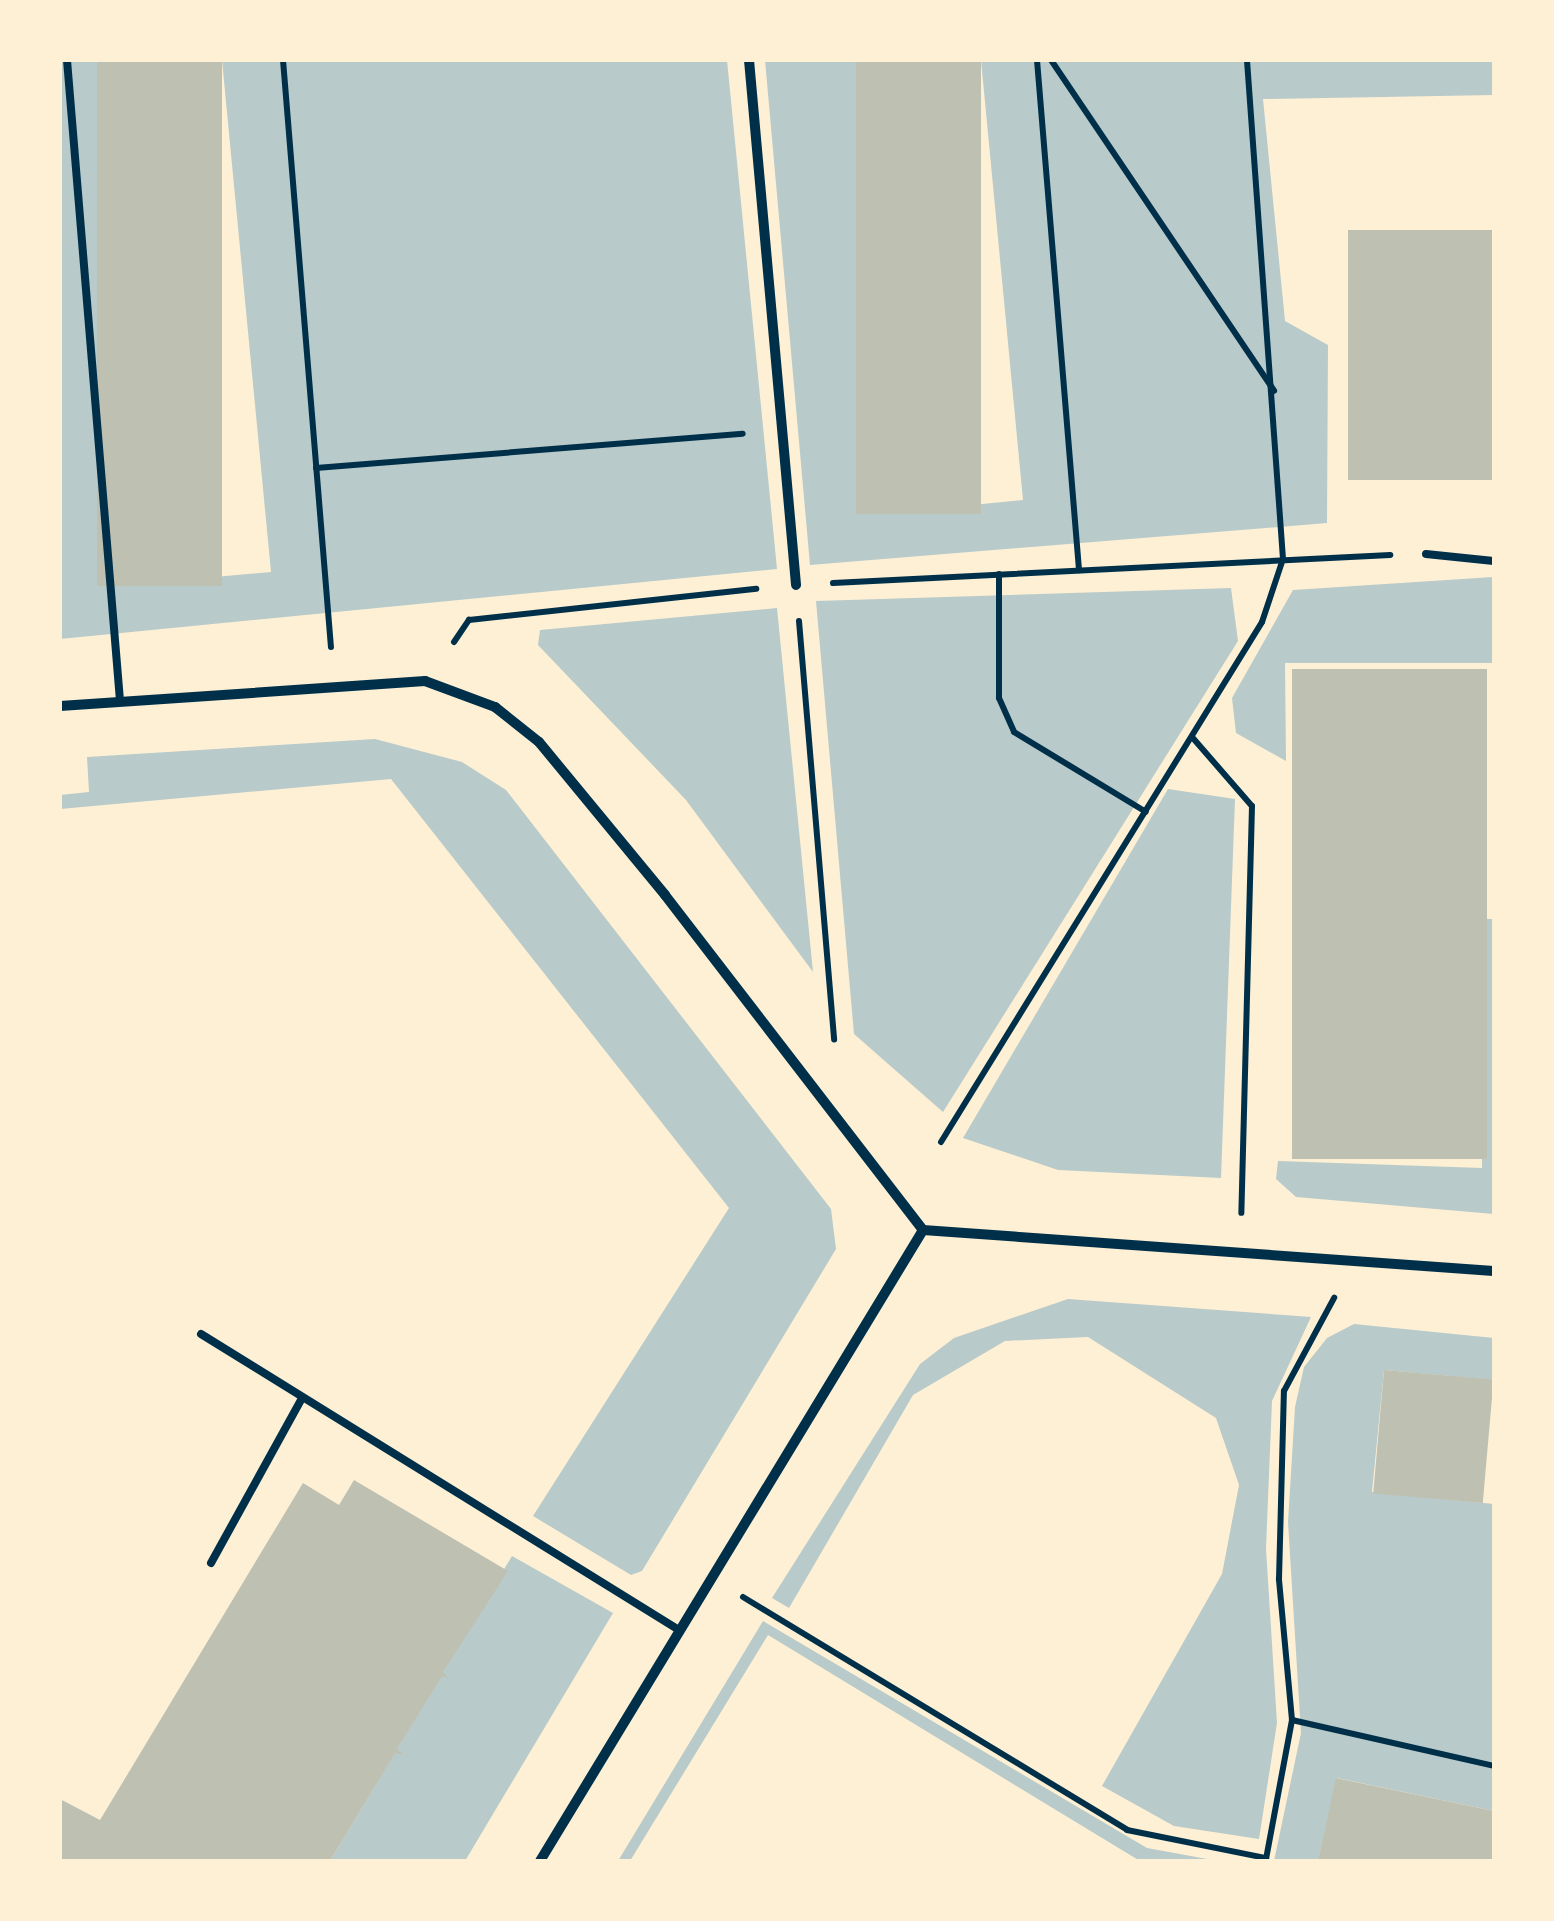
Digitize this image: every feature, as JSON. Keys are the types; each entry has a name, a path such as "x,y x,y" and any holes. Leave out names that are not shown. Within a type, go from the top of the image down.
{"street":[{"path":"749,60 796,585"},
{"path":"60,706 334,681 425,681 495,708 539,742 923,1230 1494,1270"},
{"path":"540,1861 923,1230"}],"lane":[{"path":"68,60 120,701"},
{"path":"1426,554 1494,561"},
{"path":"201,1334 679,1630"},
{"path":"211,1563 302,1398"}],"path":[{"path":"283,60 334,681"},
{"path":"1037,60 1079,570"},
{"path":"1052,60 1275,393"},
{"path":"941,1142 1262,622 1283,559 1275,393 1246,60"},
{"path":"316,468 780,431"},
{"path":"454,642 469,620 796,585 1426,554"},
{"path":"998,574 999,698 1014,732 1146,812"},
{"path":"796,585 834,1040"},
{"path":"1192,738 1252,806 1240,1250"},
{"path":"712,1578 1127,1830 1266,1860 1292,1720 1278,1560 1284,1392 1354,1262"},
{"path":"1292,1720 1494,1766"}],"shaded area":[{"path":"60,60 97,60 148,583 271,572 222,60 727,60 777,569 60,639"},
{"path":"765,60 856,60 900,512 1023,500 981,60 1494,60 1494,95 1263,99 1285,321 1328,345 1327,523 810,565"},
{"path":"1493,577 1494,663 1285,663 1286,761 1236,733 1232,698 1293,590"},
{"path":"1231,588 1238,641 943,1112 854,1034 816,601"},
{"path":"777,608 813,972 686,800 538,645 540,630"},
{"path":"375,739 462,762 506,790 831,1209 836,1249 642,1571 631,1575 533,1516 729,1208 391,779 60,809 60,795 89,792 87,757"},
{"path":"1168,789 1235,799 1221,1178 1058,1170 963,1138"},
{"path":"1484,919 1494,919 1494,1214 1296,1197 1276,1179 1278,1161 1482,1168"},
{"path":"1068,1299 1311,1317 1272,1401 1266,1549 1277,1723 1259,1839 1174,1826 1102,1786 1222,1574 1239,1485 1216,1418 1088,1337 1005,1341 913,1395 789,1608 772,1598 920,1364 954,1338"},
{"path":"1354,1324 1494,1338 1494,1380 1384,1370 1372,1492 1494,1504 1494,1811 1337,1778 1318,1861 1274,1861 1301,1733 1288,1522 1295,1407 1304,1367 1327,1338"},
{"path":"512,1556 613,1613 465,1861 330,1861"},
{"path":"763,1621 1147,1848 1218,1861 1140,1861 768,1635 630,1861 618,1861"}],"building":[{"path":"97,60 222,60 222,586 97,586"},
{"path":"856,60 981,60 981,514 856,514"},
{"path":"1348,230 1494,230 1494,480 1348,480"},
{"path":"1292,669 1487,669 1487,1159 1292,1159"},
{"path":"1384,1370 1494,1380 1483,1503 1373,1494"},
{"path":"354,1480 508,1571 443,1672 449,1679 442,1676 397,1749 404,1755 395,1753 330,1861 60,1861 60,1799 100,1820 303,1483 339,1505"},
{"path":"1336,1778 1494,1811 1494,1861 1318,1861"}]}
